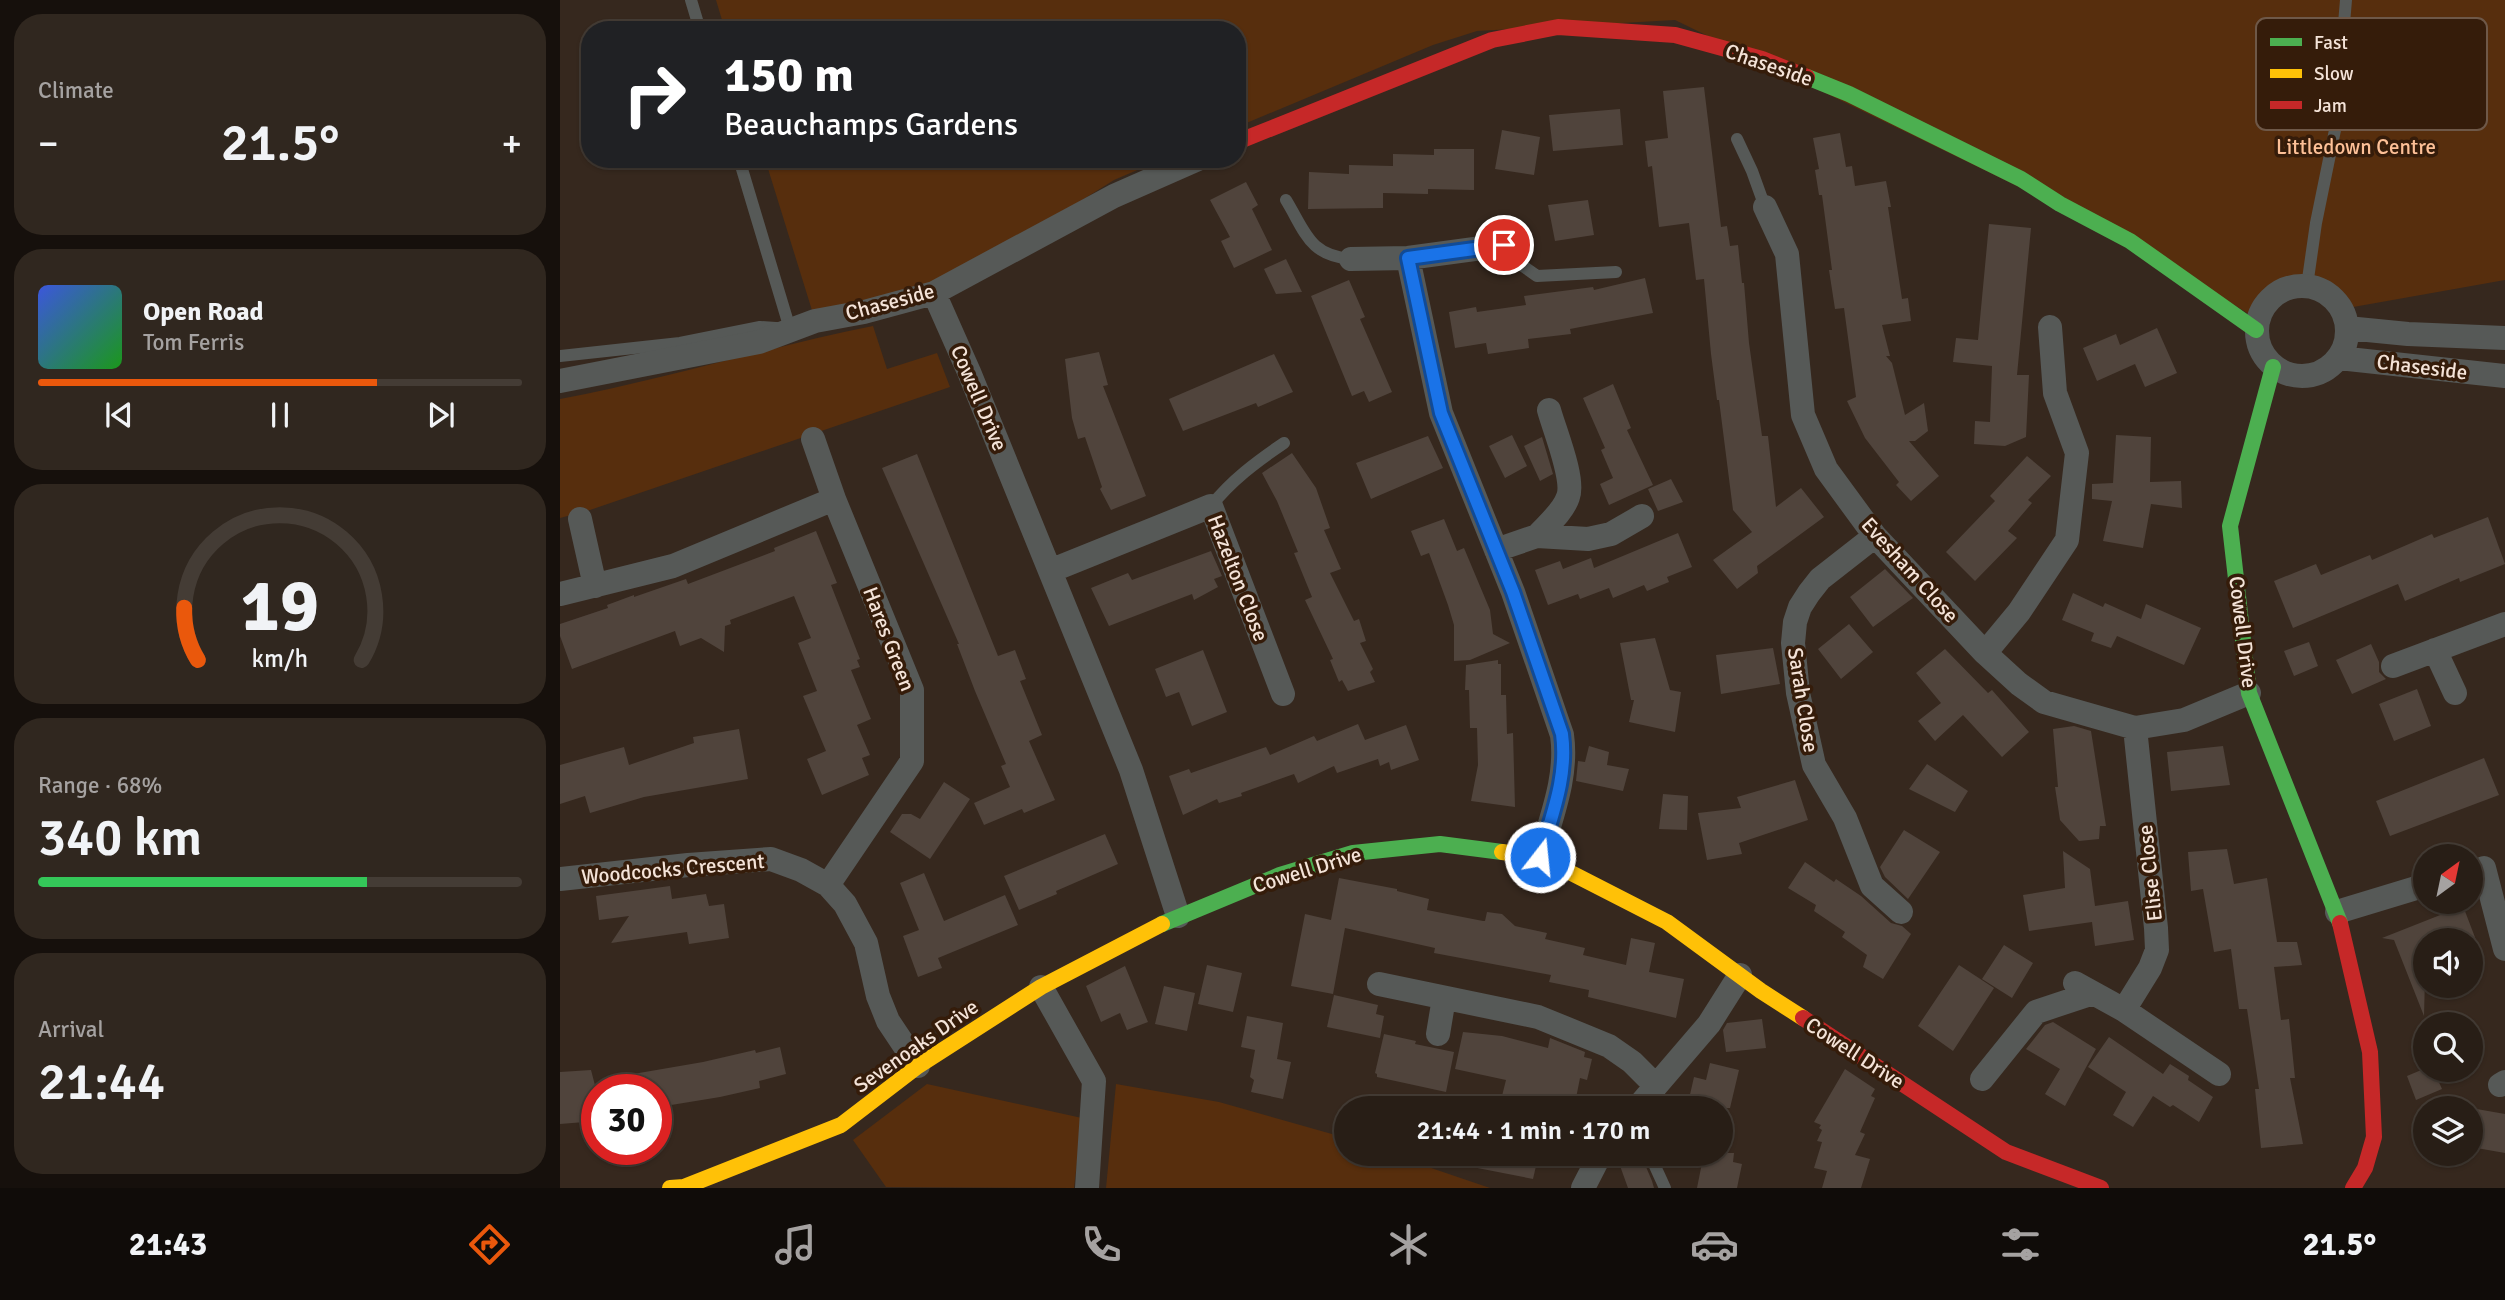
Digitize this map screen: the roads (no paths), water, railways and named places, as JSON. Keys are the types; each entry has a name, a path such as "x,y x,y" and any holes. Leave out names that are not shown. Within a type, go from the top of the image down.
{"street":[{"name":"Chaseside","path":"1246,138 1492,40 1558,27 1675,35 1762,59 1849,94 2021,179 2060,204 2130,241 2256,330"},
{"name":"Chaseside","path":"560,380 759,342 815,320 864,312 934,293 1114,196 1178,168"},
{"name":"Evesham Close","path":"1765,208 1787,254 1803,415 1826,469 1875,536 1985,653 2019,684 2044,702 2135,728 2184,720 2249,692"},
{"path":"1351,259 1408,258 1504,245"},
{"path":"1408,258 1441,413 1496,550 1548,692 1564,748 1562,779 1540,857"},
{"path":"2307,286 2330,295 2342,309 2347,328 2344,349 2339,358 2329,368 2302,377 2277,369 2264,358 2258,345 2256,330 2258,319 2268,300 2288,287 2307,286"},
{"name":"Cowell Drive","path":"934,293 970,372 1135,781 1178,916 1280,875 1353,853 1440,844 1540,857 1667,922 1740,975 2006,1152 2101,1188"},
{"path":"1985,653 2019,612 2067,540 2077,453 2054,393 2050,327"},
{"name":"Chaseside","path":"2347,328 2408,334 2505,338"},
{"name":"Chaseside","path":"2339,358 2505,376"},
{"name":"Cowell Drive","path":"2277,369 2230,526 2249,692 2337,912 2371,1052 2374,1137 2365,1168 2353,1188"},
{"path":"1537,536 1558,513 1569,495 1568,475 1549,410"},
{"name":"Hares Green","path":"813,439 834,499 912,690 912,761 828,885"},
{"path":"560,594 673,566 834,499"},
{"name":"Hazelton Close","path":"1050,570 1210,506 1283,694"},
{"path":"1496,550 1537,536 1588,540 1611,534 1642,516"},
{"path":"580,519 595,586"},
{"name":"Sarah Close","path":"1875,536 1820,579 1809,593 1795,622 1793,643 1798,693 1814,765 1845,818 1872,886 1901,912"},
{"path":"2393,666 2505,624"},
{"path":"2435,650 2455,693"},
{"name":"Elise Close","path":"2124,1010 2150,968 2157,950 2135,728"},
{"name":"Woodcocks Crescent","path":"560,879 771,859 801,870 828,885 845,904 866,943 878,996 885,1014 918,1066"},
{"path":"2487,868 2505,949"},
{"path":"2337,912 2413,889"},
{"name":"Sevenoaks Drive","path":"670,1188 684,1187 841,1125 918,1066 1041,986 1178,916"},
{"path":"1646,1096 1709,1024 1740,975"},
{"path":"1379,984 1550,1021 1609,1046 1632,1062 1655,1085"},
{"path":"1041,986 1094,1081 1087,1188"},
{"path":"1982,1079 2036,1012 2084,988 2124,1010 2219,1074"},
{"path":"1438,1034 1444,998"},
{"path":"1583,1188 1594,1166"}],"lane":[{"path":"691,0 697,21"},
{"path":"2344,18 2346,0"},
{"path":"2307,286 2334,130"},
{"path":"1737,139 1765,208"},
{"path":"560,356 680,343 760,327 790,329 742,168"},
{"path":"1286,200 1314,247 1333,257 1351,259"},
{"path":"1504,245 1517,262 1537,276 1616,271"},
{"path":"1210,506 1227,486 1284,443"},
{"path":"1655,1166 1665,1188"}],"park label":[{"name":"Littledown Centre","path":"2356,147"}]}
